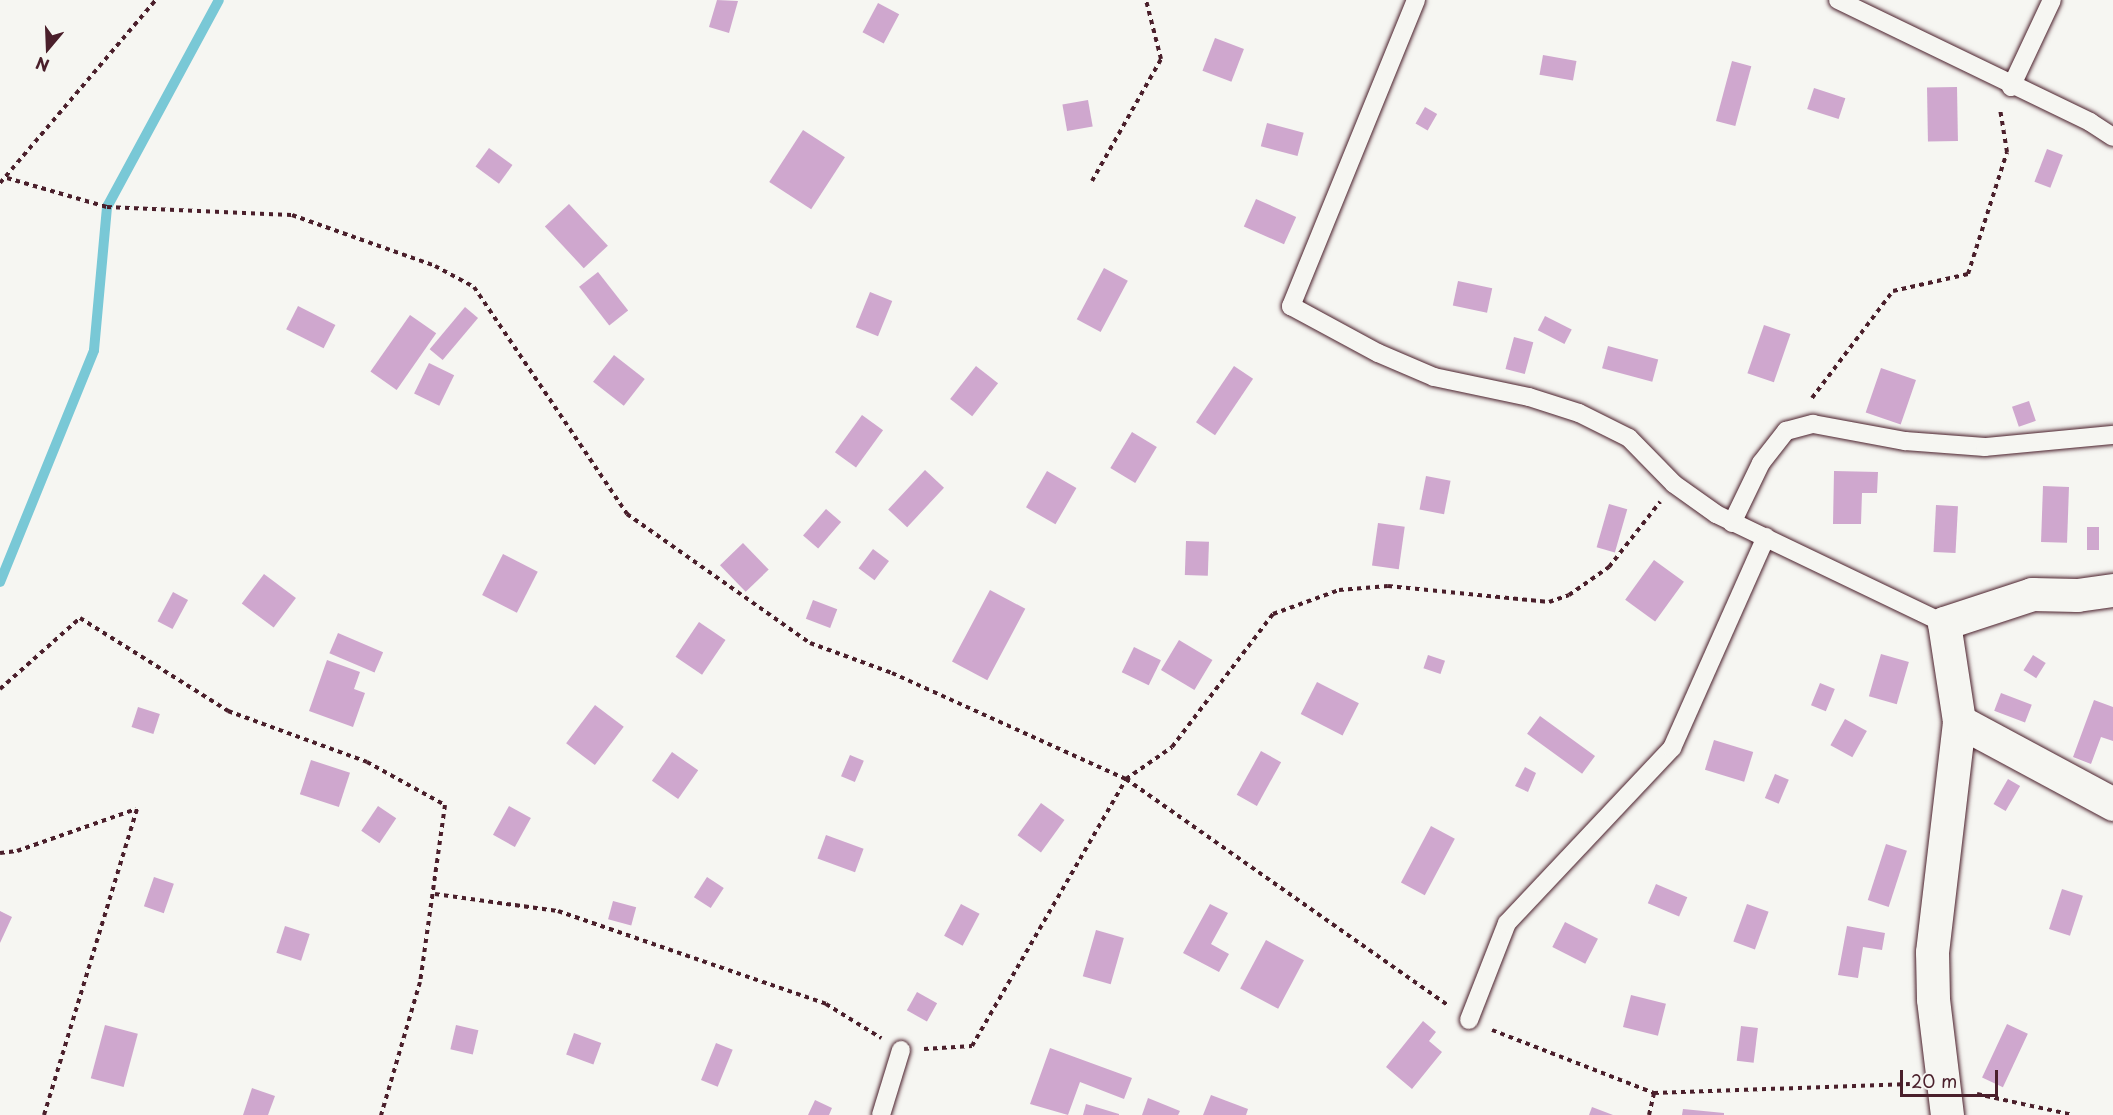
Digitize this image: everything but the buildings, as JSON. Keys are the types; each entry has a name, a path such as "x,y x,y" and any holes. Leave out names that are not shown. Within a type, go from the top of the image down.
{"street":[{"path":"1947,1101 1935,1022 1932,951 1959,721 1944,623 2032,594 2077,595 2113,590"},
{"path":"1959,721 2113,804"}],"lane":[{"path":"1416,0 1291,306 1378,353 1434,377 1529,397 1579,413 1629,438 1674,484 1732,523 1766,537 1944,623"},
{"path":"1838,0 2011,87 2090,122 2113,137"},
{"path":"2011,87 2052,0"},
{"path":"1732,523 1761,463 1786,431 1813,424 1905,441 1985,447 2113,435"},
{"path":"1469,1020 1507,923 1672,747 1766,537"},
{"path":"881,1115 901,1050"}],"path":[{"path":"0,183 7,178 156,0"},
{"path":"1092,181 1161,59 1146,0"},
{"path":"1813,424 1809,402 1893,291 1968,274 2007,152 1999,112 2011,87"},
{"path":"7,178 107,207 292,215 435,266 474,288 627,514 810,643 892,673 1126,779 1469,1020 1654,1094 1902,1083 1947,1101 2073,1115"},
{"path":"435,894 558,911 826,1004 901,1050 972,1046 1126,779 1172,747 1231,665 1274,614 1339,590 1389,586 1549,602 1569,596 1609,567 1674,484"},
{"path":"0,690 80,618 228,711 367,762 445,805 435,894 420,982 381,1115"},
{"path":"0,853 17,850 137,808 44,1115"},
{"path":"1649,1115 1654,1094"}],"waterway":[{"path":"0,582 94,350 107,207 219,0"}]}
